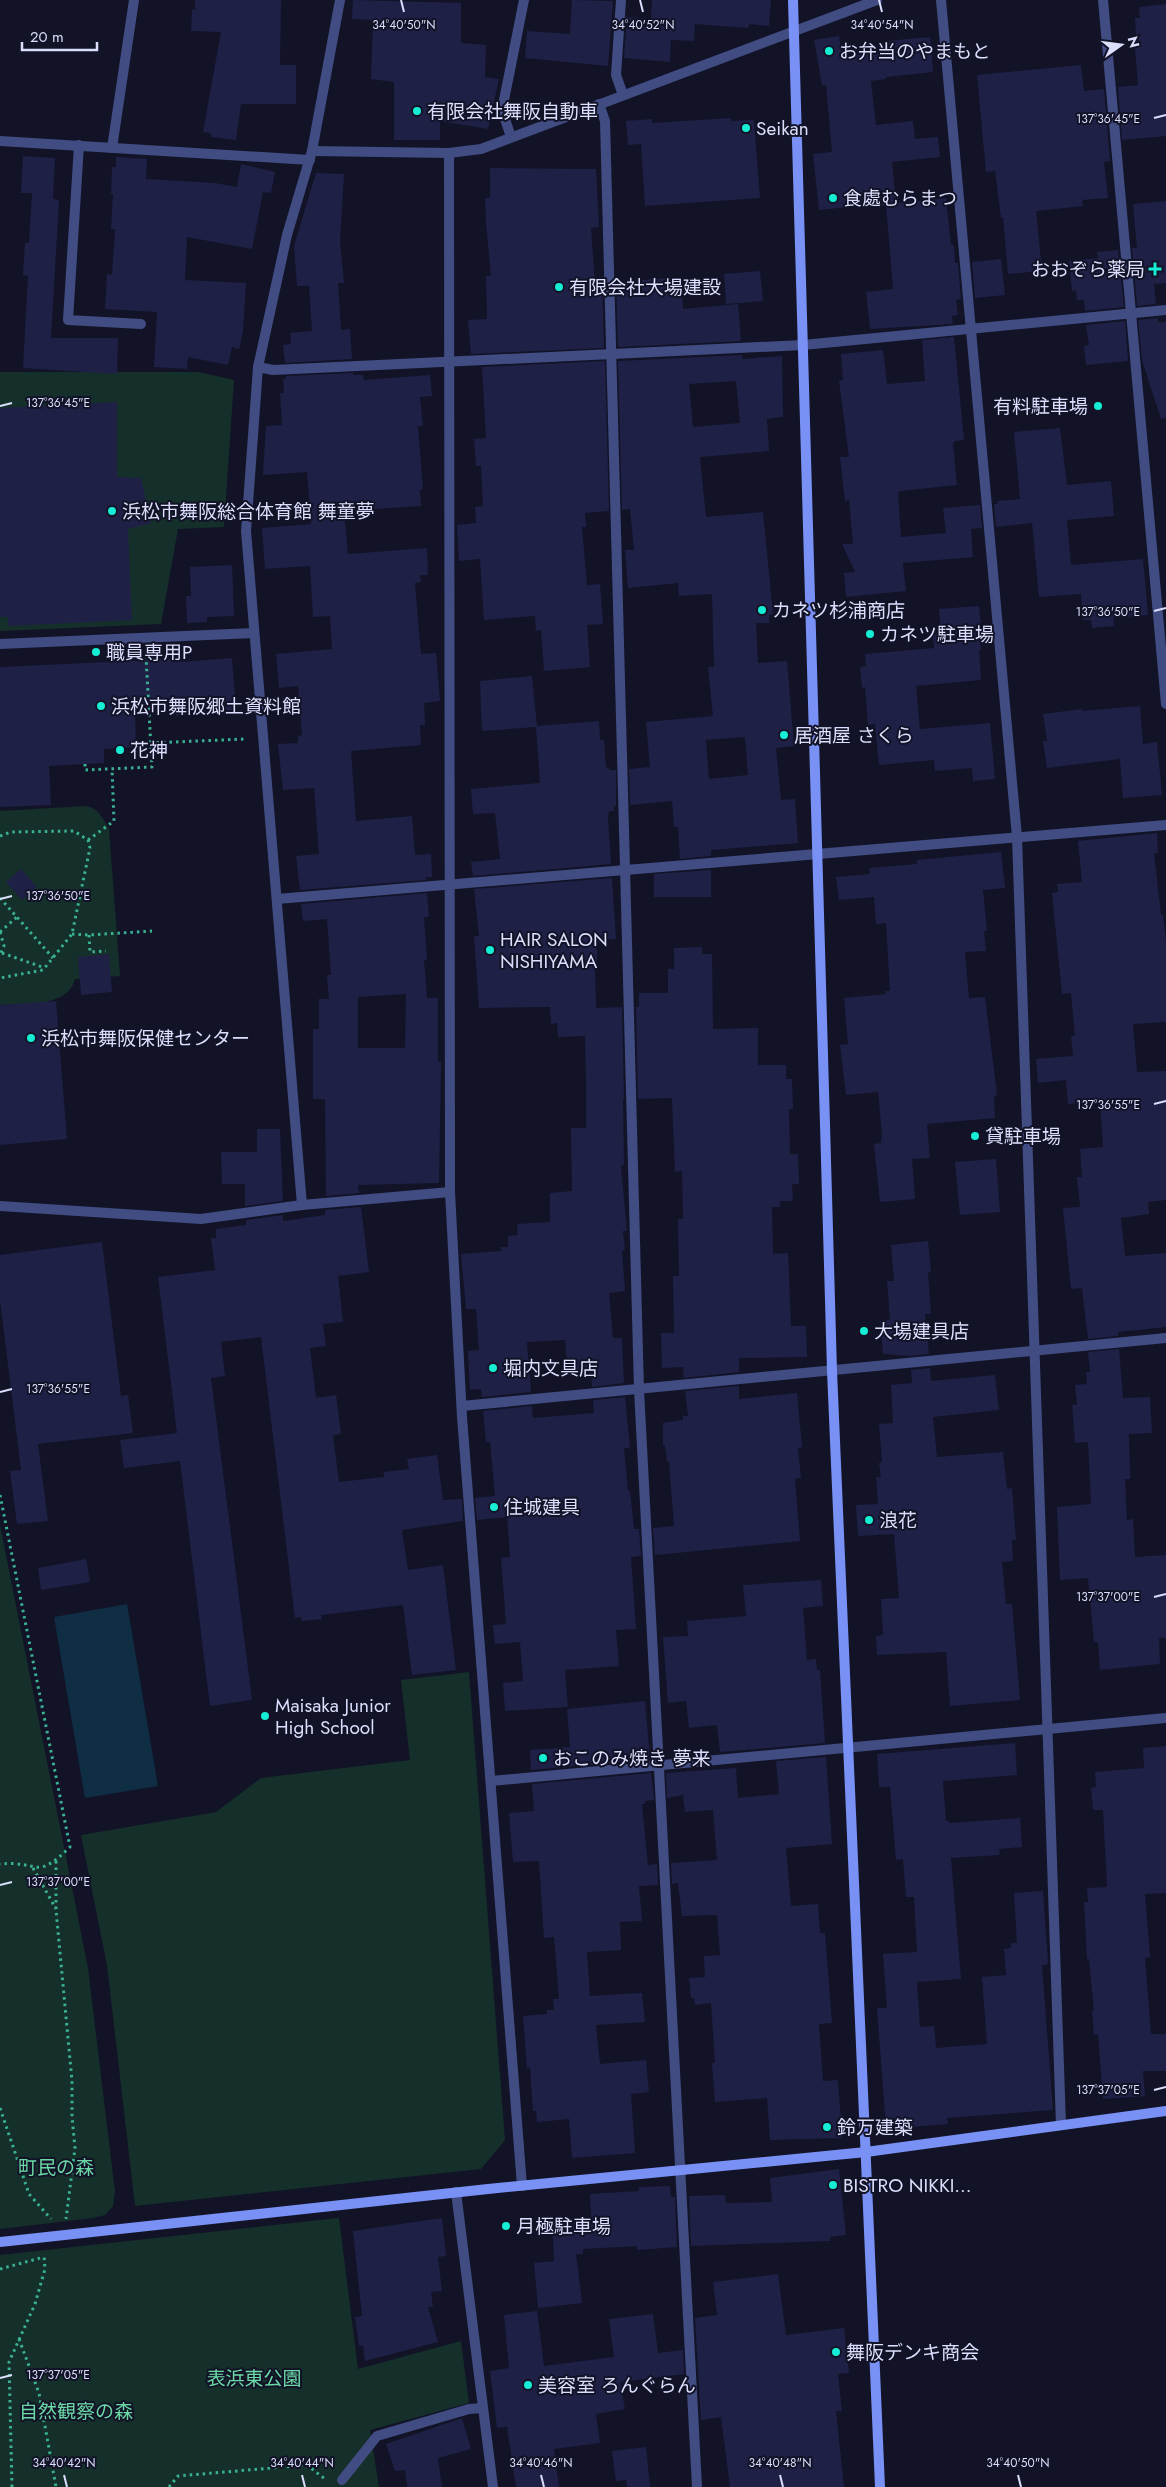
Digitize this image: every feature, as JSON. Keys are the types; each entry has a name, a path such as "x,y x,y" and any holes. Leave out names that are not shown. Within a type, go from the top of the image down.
{"street":[{"path":"112,148 134,0"},
{"path":"302,1205 246,531 258,367 285,244 311,156 340,0"},
{"path":"511,137 502,110 524,0"},
{"path":"621,0 616,75 623,95"},
{"path":"793,0 832,1371 880,2487"},
{"path":"0,141 112,148 311,156 449,153 481,149 877,0"},
{"path":"941,0 1017,837 1061,2126"},
{"path":"1103,0 1166,704"},
{"path":"599,104 605,121 639,1390 682,2170 697,2487"},
{"path":"79,145 68,320 141,324"},
{"path":"449,153 450,1192 462,1406 522,2186"},
{"path":"258,367 273,370 803,345 1166,310"},
{"path":"0,644 254,633"},
{"path":"277,899 1166,825"},
{"path":"0,1206 201,1220 302,1205 450,1192"},
{"path":"462,1406 1166,1338"},
{"path":"491,1781 1166,1718"},
{"path":"0,2242 456,2192 866,2152 1166,2111"},
{"path":"456,2192 492,2487"},
{"path":"342,2480 377,2436 470,2409 483,2408"}],"path":[{"path":"148,510 221,506"},
{"path":"85,764 85,770 152,768 146,638"},
{"path":"150,743 263,738"},
{"path":"88,840 114,821 112,769"},
{"path":"0,836 11,832 74,831 82,834 88,840 89,855 72,934 44,968 0,978"},
{"path":"0,898 53,958"},
{"path":"17,917 0,932 4,946 1,954 44,968"},
{"path":"72,934 89,935 152,931"},
{"path":"89,935 90,952 106,951"},
{"path":"0,1495 70,1847 56,1861 45,1868 33,1868 15,1862 0,1864"},
{"path":"56,1861 56,1910 72,2081 72,2117 75,2148 64,2235"},
{"path":"33,1868 56,1910"},
{"path":"0,2108 29,2194 64,2235"},
{"path":"12,2487 9,2362 35,2304 45,2269 42,2237"},
{"path":"0,2269 44,2257"},
{"path":"19,2339 39,2393 56,2487"},
{"path":"168,2487 178,2476 307,2465 329,2483 342,2480"}],"green space":[{"name":"浜松市舞阪総合体育館 舞童夢","path":"0,372 199,372 234,380 224,527 178,529 161,624 0,631"},
{"path":"86,806 94,809 103,818 109,829 120,976 75,979 71,988 64,995 55,999 32,1004 0,1005 0,811"},
{"name":"町民の森","path":"0,1525 88,1968 115,2192 113,2206 105,2215 0,2229"},
{"path":"469,1672 505,2140 481,2169 135,2206 107,1965 81,1835 216,1812 261,1778 410,1760 401,1680"},
{"name":"表浜東公園","path":"339,2218 358,2369 461,2341 469,2403 370,2430 379,2487 0,2487 0,2255"}],"water":[{"path":"127,1604 158,1786 85,1798 54,1617"}],"building":[{"path":"195,0 281,0 280,65 296,65 296,104 241,104 236,140 211,137 211,133 203,132 221,32 191,31 192,9 195,10"},
{"path":"353,0 461,3 461,43 486,45 485,77 499,79 488,129 440,121 440,140 394,140 394,82 371,79 373,20 352,19"},
{"path":"572,0 613,1 608,66 525,58 527,31 570,34"},
{"path":"652,0 771,0 769,26 749,24 748,28 695,24 694,41 671,40 670,62 624,58 627,17 651,19"},
{"path":"1166,4 1166,136 1122,140 1118,87 1138,85 1134,37 1136,37 1135,18 1140,18 1139,7"},
{"path":"839,36 842,56 888,51 887,41 930,37 933,72 886,77 886,79 871,81 876,125 913,121 915,139 938,137 940,157 892,162 896,203 946,198 951,245 954,245 955,263 958,263 961,299 956,300 958,315 952,316 953,324 870,329 866,292 893,289 886,206 868,205 819,210 813,154 832,152 826,85 822,85 814,40"},
{"path":"1081,65 1084,91 1104,89 1110,161 1104,162 1108,198 1082,200 1083,206 1036,211 1042,271 1008,274 1003,217 1001,218 995,171 986,172 977,75"},
{"path":"731,118 731,121 754,120 760,198 645,206 641,144 628,145 626,121 652,119 652,123"},
{"path":"23,156 55,158 53,199 59,200 51,338 118,338 117,374 23,368 28,276 23,275 25,243 29,243 32,193 21,193"},
{"path":"116,157 147,159 146,179 215,183 237,187 241,164 275,172 271,193 263,192 252,249 187,237 185,280 246,283 243,332 239,349 232,347 228,365 188,357 187,369 154,367 157,312 105,309 107,274 112,275 115,229 111,229 113,194 111,194 112,167 116,167"},
{"path":"490,168 596,169 599,227 591,228 595,284 602,283 604,348 471,354 468,320 487,319 486,276 491,276 485,198 490,198"},
{"path":"316,173 344,174 340,241 344,283 338,283 341,330 350,329 352,359 285,363 283,345 291,344 290,333 312,331 309,286 297,286 294,246"},
{"path":"1166,201 1166,283 1154,284 1156,304 1137,306 1132,248 1137,248 1133,204"},
{"path":"1118,250 1124,307 1085,311 1084,300 1077,300 1076,290 1072,291 1069,261 1098,258 1097,252"},
{"path":"1001,259 1005,295 975,298 972,262"},
{"path":"760,271 763,301 726,304 724,274"},
{"path":"681,277 683,309 738,304 741,341 618,347 616,282"},
{"path":"1158,318 1158,322 1166,322 1166,418 1161,419 1142,360 1138,320"},
{"path":"1125,321 1128,361 1086,365 1084,346 1089,345 1086,325"},
{"path":"954,337 964,440 955,441 953,444 957,485 900,491 898,493 901,537 946,533 943,508 980,505 982,528 971,529 973,557 903,563 906,591 846,597 844,573 855,572 842,544 853,544 849,500 845,501 840,457 849,457 839,381 843,380 841,354 883,350 887,384 925,381 922,340"},
{"path":"742,355 742,359 782,356 783,417 767,419 769,451 700,457 706,517 763,512 773,614 769,615 769,623 756,623 758,663 787,661 794,746 776,748 781,800 795,799 798,843 711,850 711,856 680,859 678,827 674,827 672,801 630,805 629,769 650,767 646,722 713,716 708,667 714,667 712,594 679,596 678,583 628,588 625,550 634,550 630,509 622,510 618,361","holes":["736,381 740,423 693,427 689,384","745,737 748,775 709,779 706,740"]},
{"path":"605,361 609,511 585,513 586,527 582,527 587,585 600,584 603,624 587,625 590,667 544,671 541,630 536,631 535,616 484,620 480,559 459,561 457,525 476,523 475,507 483,506 481,466 476,466 474,439 486,438 482,367"},
{"path":"353,373 353,375 363,375 364,380 430,375 432,396 420,397 423,426 418,426 423,489 420,490 421,506 344,511 348,554 427,548 428,575 420,575 421,582 415,583 418,621 421,654 436,653 440,701 424,703 425,725 420,725 421,745 351,751 356,821 412,816 415,855 431,854 432,877 426,877 426,880 300,890 296,856 319,854 314,788 283,790 278,744 298,743 298,736 302,735 298,686 279,688 276,654 332,649 330,616 313,617 310,566 265,569 262,528 311,524 307,472 263,475 266,426 282,425 280,393 284,393 283,379 286,379 286,376"},
{"path":"117,402 117,477 141,478 151,523 128,529 132,620 8,626 8,617 0,617 0,408"},
{"path":"1060,428 1067,485 1111,481 1114,516 1067,520 1071,565 1143,559 1148,615 1113,618 1114,626 1092,628 1091,620 1083,620 1081,594 1039,597 1032,523 996,527 994,504 998,504 997,501 1020,499 1014,432"},
{"path":"232,565 234,616 207,617 207,622 187,623 186,596 191,596 190,567"},
{"path":"979,606 982,636 980,636 981,650 979,650 981,680 916,686 920,729 990,723 995,779 973,781 972,768 935,771 934,760 879,765 875,724 868,725 865,687 862,688 860,667 866,666 865,654 934,648 933,635 941,634 939,609"},
{"path":"232,658 236,711 176,716 175,713 135,713 136,747 104,749 104,763 49,766 51,805 0,807 0,667 181,659 181,662"},
{"path":"532,676 537,726 599,721 600,740 604,740 606,768 609,767 609,770 616,770 616,806 614,806 614,811 609,811 608,819 611,864 473,876 471,862 500,859 495,813 473,814 471,789 540,783 536,727 482,731 480,681"},
{"path":"1140,706 1143,744 1157,742 1162,795 1123,798 1120,759 1047,768 1043,741 1047,741 1043,714 1082,709 1082,711"},
{"path":"1157,833 1158,853 1154,853 1166,943 1166,1022 1133,1024 1137,1072 1166,1071 1166,1200 1148,1202 1149,1214 1121,1218 1125,1256 1166,1253 1166,1327 1118,1332 1118,1336 1088,1339 1082,1288 1071,1289 1063,1208 1080,1207 1077,1177 1082,1177 1080,1149 1103,1147 1100,1101 1068,1104 1066,1080 1038,1083 1036,1059 1073,1056 1071,1036 1075,1036 1071,993 1062,994 1052,893 1058,892 1057,884 1082,882 1078,841"},
{"path":"1001,852 1005,888 983,890 987,931 984,931 986,951 965,952 969,998 985,997 997,1095 994,1096 995,1118 927,1124 930,1158 912,1159 915,1199 880,1202 874,1144 881,1143 882,1133 878,1092 846,1095 840,1045 848,1044 844,998 886,994 885,991 890,991 886,923 876,924 874,897 839,900 836,877 870,874 869,868 917,864 917,860"},
{"path":"21,869 37,887 22,900 6,882"},
{"path":"711,870 711,897 654,897 654,874"},
{"path":"612,878 616,939 600,939 600,943 597,943 597,964 595,964 596,1008 622,1007 624,1165 621,1166 627,1231 623,1231 625,1250 622,1251 625,1291 609,1293 613,1338 622,1338 624,1383 592,1387 591,1375 568,1376 565,1340 527,1342 531,1392 482,1397 481,1389 470,1390 468,1351 479,1350 476,1309 466,1309 461,1254 501,1251 501,1247 508,1247 508,1236 518,1235 517,1224 550,1222 550,1193 572,1191 571,1128 586,1128 586,1084 585,1036 558,1037 557,1023 551,1024 550,1007 479,1008 474,936 479,936 474,889"},
{"path":"427,893 429,917 424,917 427,960 424,960 427,998 438,998 438,1062 441,1062 439,1183 358,1185 359,1193 326,1196 325,1099 313,1099 313,1029 319,1029 319,999 329,999 327,975 331,975 327,919 303,921 301,904","holes":["406,994 405,1048 358,1048 358,997"]},
{"path":"702,947 702,954 712,954 713,1029 758,1028 758,1065 786,1065 786,1079 792,1079 793,1109 789,1109 790,1154 798,1154 799,1184 792,1184 793,1201 780,1201 780,1207 772,1207 773,1254 788,1253 791,1326 806,1326 807,1357 739,1358 739,1372 684,1378 683,1367 662,1368 661,1333 674,1333 673,1276 679,1276 678,1219 683,1219 682,1171 675,1172 672,1098 638,1099 636,1007 639,1007 639,993 668,993 668,969 674,969 674,948"},
{"path":"109,954 112,992 81,995 78,957"},
{"path":"56,1001 67,1139 0,1145 0,1005"},
{"path":"257,1129 280,1129 283,1201 245,1206 245,1184 222,1184 221,1152 257,1152"},
{"path":"996,1159 1000,1212 960,1215 955,1162"},
{"path":"361,1207 369,1272 338,1276 343,1322 323,1324 326,1346 310,1348 316,1398 336,1395 341,1434 333,1435 339,1482 384,1477 384,1472 409,1469 407,1459 437,1455 443,1500 462,1499 463,1521 402,1530 408,1570 443,1565 456,1670 412,1675 403,1605 321,1615 322,1619 302,1621 301,1617 295,1618 261,1337 221,1342 225,1376 211,1378 252,1700 210,1706 180,1461 124,1468 120,1440 177,1433 158,1277 215,1270 211,1238 216,1238 216,1229 246,1225 246,1220 283,1215 283,1221 325,1215 325,1210"},
{"path":"928,1241 931,1272 928,1272 931,1314 925,1314 929,1354 911,1356 883,1354 880,1321 890,1320 887,1281 894,1281 891,1245"},
{"path":"102,1242 121,1396 128,1395 133,1433 38,1444 48,1521 17,1524 10,1471 21,1470 0,1300 0,1255"},
{"path":"1119,1349 1123,1398 1150,1397 1152,1433 1129,1434 1130,1479 1125,1479 1127,1520 1133,1519 1135,1557 1166,1555 1166,1638 1159,1638 1160,1664 1100,1670 1098,1642 1094,1642 1088,1578 1060,1580 1057,1507 1091,1504 1088,1442 1075,1443 1072,1405 1077,1405 1075,1385 1087,1384 1086,1372 1090,1372 1088,1352"},
{"path":"930,1368 931,1381 995,1375 999,1410 933,1417 937,1457 1003,1452 1007,1489 1012,1488 1016,1540 1012,1540 1013,1561 1002,1562 1006,1604 1012,1604 1020,1700 950,1706 946,1652 877,1655 876,1636 883,1635 881,1599 899,1598 894,1534 858,1536 856,1505 878,1504 876,1477 881,1477 879,1463 882,1462 879,1424 893,1423 891,1385 912,1383 911,1370"},
{"path":"739,1386 739,1399 797,1393 802,1447 798,1448 801,1478 795,1479 800,1541 655,1555 653,1528 674,1526 669,1462 667,1462 665,1445 663,1446 663,1423 683,1420 683,1416 688,1416 685,1391"},
{"path":"625,1397 630,1448 624,1448 628,1491 630,1491 634,1529 639,1529 641,1556 631,1557 636,1629 616,1630 619,1666 565,1670 568,1707 505,1711 503,1683 523,1681 520,1642 495,1644 493,1625 506,1624 501,1558 510,1557 507,1517 477,1520 475,1498 495,1496 490,1442 486,1442 483,1411 532,1406 533,1418 594,1413 593,1400"},
{"path":"86,1559 90,1582 41,1590 38,1568"},
{"path":"821,1580 823,1606 803,1608 807,1660 816,1659 817,1670 820,1670 825,1743 720,1752 717,1725 689,1728 686,1701 668,1703 663,1637 688,1636 687,1621 746,1616 743,1585"},
{"path":"645,1701 650,1759 531,1770 530,1750 570,1747 567,1709"},
{"path":"1015,1743 1017,1775 943,1781 946,1821 949,1821 949,1823 1020,1818 1022,1847 999,1849 1000,1855 951,1858 961,1979 917,1982 920,2027 934,2026 936,2048 987,2044 982,1977 1006,1975 1004,1949 1011,1948 1011,1943 1017,1943 1014,1893 1043,1891 1048,1962 1047,1965 1042,1965 1053,2110 947,2118 948,2124 886,2129 877,2008 887,2008 883,1954 917,1952 914,1897 906,1897 903,1859 896,1860 890,1787 879,1787 877,1754"},
{"path":"1166,1746 1166,1893 1145,1894 1150,1957 1145,1958 1151,2034 1166,2034 1166,2071 1143,2071 1145,2096 1103,2099 1098,2034 1094,2035 1092,2011 1094,2011 1089,1959 1087,1959 1084,1902 1088,1902 1087,1888 1107,1887 1103,1810 1093,1810 1091,1788 1096,1787 1095,1772 1144,1768 1143,1748"},
{"path":"826,1757 832,1844 786,1848 791,1906 818,1904 820,1933 825,1933 832,2023 819,2024 823,2081 838,2080 842,2138 770,2140 767,2098 715,2102 712,2063 715,2063 711,2003 695,2005 694,1998 691,1998 689,1978 705,1977 704,1956 720,1955 717,1915 682,1916 678,1883 672,1884 671,1863 717,1860 713,1810 685,1812 683,1795 667,1798 666,1773 736,1768 738,1798 779,1794 776,1761"},
{"path":"651,1773 654,1800 645,1801 645,1804 642,1804 648,1865 657,1864 658,1885 639,1886 642,1921 620,1922 621,1950 587,1952 590,1996 642,1993 645,2022 596,2025 600,2064 646,2060 649,2092 631,2094 635,2153 572,2158 569,2119 537,2122 536,2111 533,2111 530,2067 527,2068 523,2016 547,2014 547,2010 554,2010 553,1999 559,1999 554,1937 544,1938 539,1861 513,1862 509,1813 534,1811 532,1784"},
{"path":"839,2169 846,2235 830,2237 830,2241 691,2246 689,2196 725,2195 726,2203 772,2202 770,2178"},
{"path":"670,2186 671,2197 675,2197 677,2247 637,2250 637,2246 583,2249 583,2254 576,2254 582,2303 538,2308 534,2263 554,2261 552,2219 591,2217 590,2194 639,2191 639,2187"},
{"path":"442,2218 446,2256 438,2257 442,2291 431,2292 433,2307 428,2307 438,2342 365,2361 363,2346 359,2346 355,2317 362,2316 353,2231"},
{"path":"778,2274 786,2335 844,2328 849,2373 838,2374 842,2411 836,2411 844,2487 730,2487 721,2417 701,2420 695,2318 717,2315 713,2282"},
{"path":"537,2311 544,2366 614,2357 609,2319 653,2314 658,2353 683,2350 684,2374 620,2382 625,2409 596,2414 600,2443 554,2449 559,2487 516,2487 507,2427 497,2428 490,2371 509,2368 504,2315"},
{"path":"462,2418 471,2449 438,2458 442,2487 407,2487 405,2470 395,2471 386,2444"},
{"path":"646,2447 650,2487 627,2487 626,2480 616,2481 612,2451"}],"place":[{"name":"お弁当のやまもと","path":"829,51"},
{"name":"有限会社舞阪自動車","path":"417,111"},
{"name":"Seikan","path":"746,128"},
{"name":"食處むらまつ","path":"833,198"},
{"name":"おおぞら薬局","path":"1155,269"},
{"name":"有限会社大場建設","path":"559,287"},
{"name":"有料駐車場","path":"1098,406"},
{"name":"浜松市舞阪総合体育館 舞童夢","path":"112,511"},
{"name":"カネツ杉浦商店","path":"762,610"},
{"name":"カネツ駐車場","path":"870,634"},
{"name":"職員専用P","path":"96,652"},
{"name":"浜松市舞阪郷土資料館","path":"101,706"},
{"name":"居酒屋 さくら","path":"784,735"},
{"name":"花神","path":"120,750"},
{"name":"HAIR SALON NISHIYAMA","path":"490,950"},
{"name":"浜松市舞阪保健センター","path":"31,1038"},
{"name":"貸駐車場","path":"975,1136"},
{"name":"大場建具店","path":"864,1331"},
{"name":"堀内文具店","path":"493,1368"},
{"name":"住城建具","path":"494,1507"},
{"name":"浪花","path":"869,1520"},
{"name":"Maisaka Junior High School","path":"265,1716"},
{"name":"おこのみ焼き 夢来","path":"543,1758"},
{"name":"鈴万建築","path":"827,2127"},
{"name":"BISTRO NIKKI...","path":"833,2185"},
{"name":"月極駐車場","path":"506,2226"},
{"name":"舞阪デンキ商会","path":"836,2352"},
{"name":"美容室 ろんぐらん","path":"528,2385"}],"park label":[{"name":"自然観察の森","path":"76,2411"}]}
